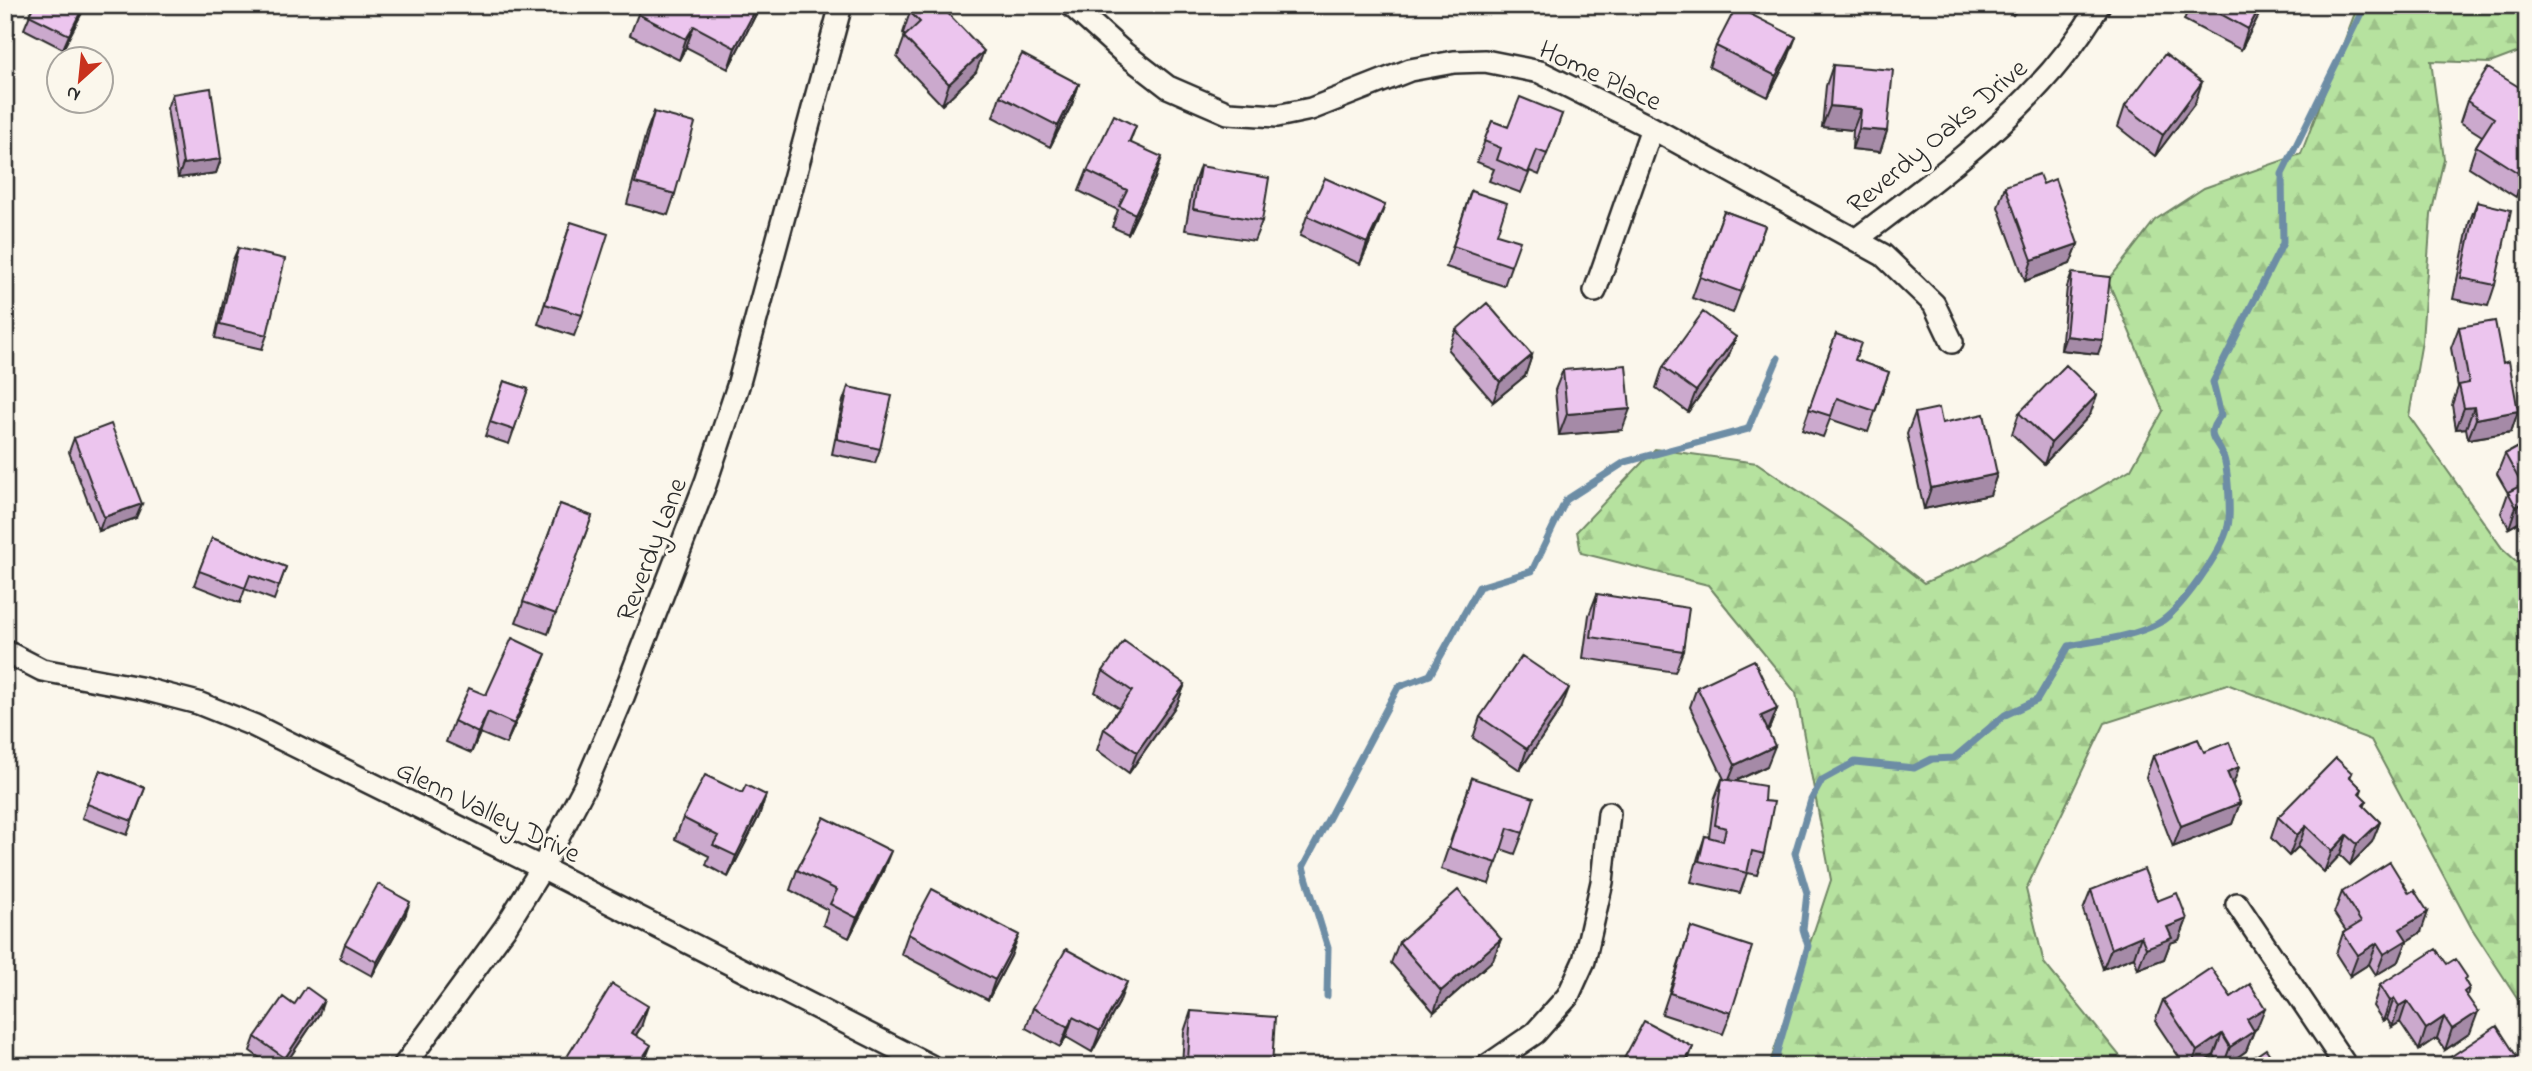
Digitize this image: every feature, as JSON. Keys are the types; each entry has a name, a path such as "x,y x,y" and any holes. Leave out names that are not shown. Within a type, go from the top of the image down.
{"street":[{"name":"Reverdy Lane","path":"404,1066 505,928 542,867 585,786 623,698 706,482 738,386 841,5"},
{"name":"Home Place","path":"1071,5 1124,53 1168,87 1228,113 1277,116 1343,98 1410,69 1485,61 1540,72 1652,128 1857,239 1900,270 1934,304 1952,342"},
{"name":"Reverdy Oaks Drive","path":"1857,239 1937,177 2029,99 2083,32 2099,5"},
{"path":"1595,291 1652,128"},
{"name":"Glenn Valley Drive","path":"5,651 42,670 140,688 198,703 253,725 542,867 931,1066"},
{"path":"1487,1066 1535,1032 1568,996 1584,961 1602,882 1609,813"},
{"path":"2237,904 2346,1066"}],"green space":[{"path":"2358,5 2527,5 2527,49 2490,63 2431,61 2444,159 2431,215 2422,341 2409,416 2502,548 2527,571 2527,1013 2471,927 2371,740 2227,684 2105,723 2026,889 2044,963 2128,1066 1769,1066 1831,880 1796,693 1708,585 1581,553 1577,531 1655,449 1757,463 1859,532 1924,583 1976,560 2131,469 2163,411 2108,281 2155,220 2204,188 2301,154"}],"building":[{"path":"34,5 84,5 69,35 29,15"},
{"path":"642,5 758,5 735,48 694,26 686,39 638,14"},
{"path":"918,5 940,5 984,51 949,84 904,37 920,22 910,12"},
{"path":"2204,5 2261,5 2248,29"},
{"path":"1736,7 1796,37 1776,76 1716,46"},
{"path":"1022,54 1079,84 1058,126 1000,96"},
{"path":"2165,54 2202,82 2163,135 2125,106"},
{"path":"1833,65 1893,70 1887,131 1859,129 1861,109 1830,106"},
{"path":"2488,68 2527,92 2527,170 2523,176 2476,146 2494,118 2467,101"},
{"path":"211,88 221,159 183,164 172,94"},
{"path":"1520,97 1562,114 1547,154 1537,150 1528,173 1497,160 1501,148 1484,141 1492,121 1508,127"},
{"path":"654,112 695,123 675,194 635,183"},
{"path":"1114,115 1136,126 1129,142 1162,157 1135,214 1119,206 1127,190 1087,171"},
{"path":"1200,166 1269,178 1262,221 1193,209"},
{"path":"2039,174 2043,184 2055,179 2078,244 2032,260 2005,186"},
{"path":"1325,178 1385,205 1367,243 1307,216"},
{"path":"1471,191 1507,203 1497,234 1520,241 1511,266 1453,246"},
{"path":"2477,202 2511,210 2495,285 2461,278"},
{"path":"1724,211 1765,226 1741,292 1700,277"},
{"path":"571,222 608,234 582,315 545,304"},
{"path":"238,248 285,259 267,335 220,324"},
{"path":"2072,273 2110,277 2103,340 2066,336"},
{"path":"1487,303 1532,355 1500,382 1456,330"},
{"path":"1703,312 1736,337 1696,391 1663,367"},
{"path":"2495,321 2503,363 2509,361 2518,411 2476,419 2474,407 2464,408 2459,385 2469,383 2459,327"},
{"path":"1836,334 1861,343 1855,360 1889,372 1875,411 1837,398 1831,416 1809,409"},
{"path":"1626,365 1630,409 1567,414 1563,370"},
{"path":"2066,365 2097,395 2051,443 2019,413"},
{"path":"504,381 528,389 514,430 490,422"},
{"path":"848,387 892,396 880,449 837,439"},
{"path":"1939,408 1942,423 1984,414 1997,474 1931,488 1915,413"},
{"path":"111,424 142,504 104,517 74,438"},
{"path":"2527,442 2527,501 2516,507 2508,492 2522,485 2505,454"},
{"path":"560,504 592,516 556,614 523,602"},
{"path":"212,538 286,567 279,586 250,575 245,588 199,571"},
{"path":"1597,594 1689,608 1683,651 1591,637"},
{"path":"512,638 546,654 514,724 488,712 478,733 454,721 469,688 486,695"},
{"path":"1124,641 1185,684 1137,752 1104,729 1132,691 1103,671"},
{"path":"1522,656 1569,688 1527,749 1480,717"},
{"path":"1754,660 1777,709 1761,716 1775,746 1735,765 1697,687"},
{"path":"2198,739 2204,752 2229,742 2239,767 2227,772 2240,803 2181,826 2153,756"},
{"path":"2336,758 2352,773 2349,776 2362,789 2359,793 2367,801 2363,805 2380,822 2357,844 2347,835 2332,851 2306,826 2297,835 2278,817"},
{"path":"100,770 145,788 132,821 87,804"},
{"path":"705,775 742,793 746,785 766,795 736,856 713,845 718,836 683,818"},
{"path":"1472,778 1534,798 1523,833 1508,828 1497,863 1449,848"},
{"path":"1722,779 1765,786 1764,801 1774,802 1764,854 1752,851 1747,873 1699,861 1705,836 1723,841 1726,828 1715,825"},
{"path":"824,817 891,851 857,918 830,904 837,890 797,870"},
{"path":"2390,862 2409,893 2414,890 2428,912 2400,929 2407,940 2384,954 2377,943 2358,955 2343,933 2361,922 2342,892"},
{"path":"2144,869 2157,901 2177,893 2187,919 2167,927 2172,938 2146,948 2141,936 2111,949 2091,890"},
{"path":"378,884 410,902 377,962 345,944"},
{"path":"932,889 1019,935 995,980 908,934"},
{"path":"1458,890 1501,939 1441,991 1399,942"},
{"path":"1691,927 1752,947 1731,1013 1670,993"},
{"path":"1066,949 1127,982 1100,1031 1073,1017 1068,1027 1033,1008"},
{"path":"2436,949 2447,964 2455,959 2467,977 2464,979 2469,988 2464,992 2478,1012 2452,1029 2444,1017 2426,1029 2407,1001 2399,1006 2394,998 2390,1001 2380,985"},
{"path":"2211,968 2231,997 2250,984 2265,1008 2247,1019 2254,1031 2230,1047 2222,1034 2197,1051 2163,1000"},
{"path":"612,984 648,1006 632,1033 651,1045 637,1066 622,1066 611,1059 607,1066 574,1066 565,1060"},
{"path":"306,987 324,1000 285,1058 255,1037 283,997 294,1005"},
{"path":"1191,1011 1275,1017 1272,1066 1188,1060"},
{"path":"1644,1021 1693,1047 1683,1066 1620,1066"},
{"path":"2497,1026 2517,1057 2521,1054 2527,1066 2455,1066 2449,1058"},
{"path":"2266,1049 2277,1065 2241,1066"}],"waterway":[{"path":"1773,1066 1808,946 1803,929 1807,893 1795,853 1811,800 1822,780 1855,762 1914,768 1932,759 1954,758 2005,715 2037,700 2069,646 2136,632 2157,624 2166,617 2199,580 2218,550 2228,526 2229,504 2225,462 2212,435 2215,423 2221,415 2213,382 2283,243 2282,174 2365,5"},
{"path":"1327,996 1328,948 1303,867 1398,687 1430,675 1479,587 1532,571 1566,500 1625,462 1748,429 1778,358"}]}
